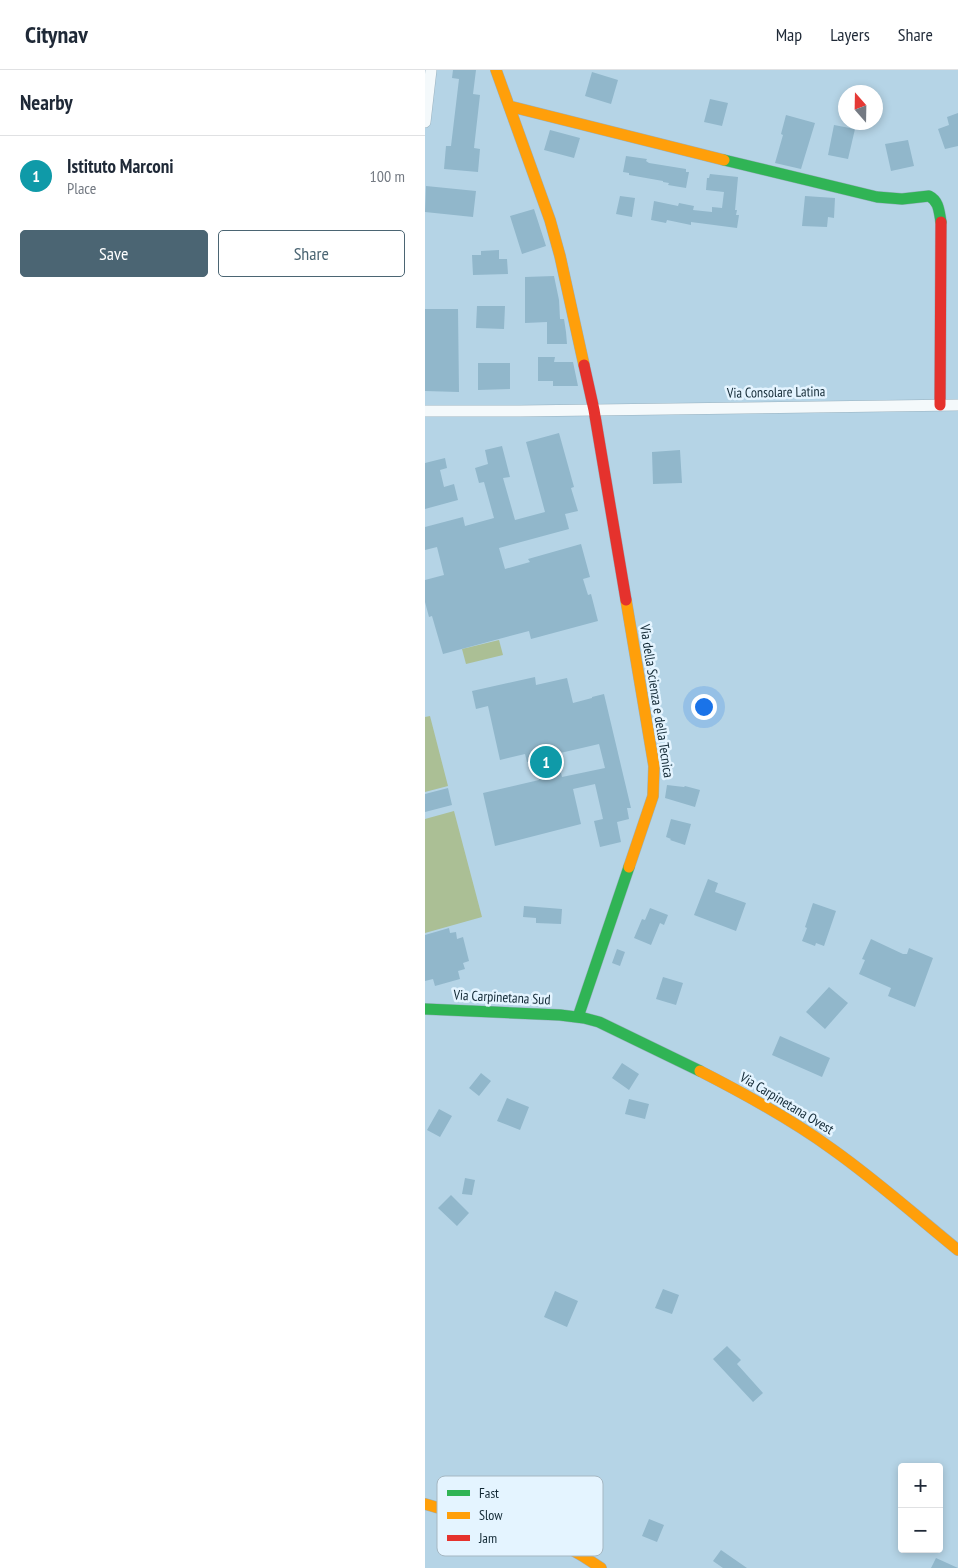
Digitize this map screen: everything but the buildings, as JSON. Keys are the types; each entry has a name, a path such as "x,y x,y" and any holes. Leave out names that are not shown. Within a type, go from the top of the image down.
{"street":[{"path":"425,122 431,70"},
{"path":"495,70 555,240 594,410"},
{"path":"509,106 859,194 897,200 906,200 923,195 932,197 939,206 941,227 940,405"},
{"name":"Via Consolare Latina","path":"425,411 510,412 958,404"},
{"name":"Via della Scienza e della Tecnica","path":"578,1017 654,790 654,766 594,410"},
{"name":"Via Carpinetana Sud","path":"425,1009 578,1017"},
{"name":"Via Carpinetana Ovest","path":"578,1017 594,1020 607,1026 721,1081 772,1110 845,1158 958,1250"},
{"path":"582,1556 601,1568"}],"green space":[{"path":"499,640 503,655 466,664 462,649"},
{"path":"430,716 448,786 425,792 425,717"},
{"path":"454,811 482,917 425,933 425,819"}],"traffic: fast":[{"path":"724,160 877,197 902,199 929,196 937,204 941,222"},
{"path":"578,1017 629,867"},
{"path":"425,1009 560,1015 584,1018 599,1022 700,1071"}],"traffic: slow":[{"path":"496,70 550,220 560,256 584,365"},
{"path":"509,106 724,160"},
{"path":"626,600 654,766 653,796 629,867"},
{"path":"700,1071 767,1107 816,1138 896,1198 958,1250"},
{"path":"425,1504 437,1507"},
{"path":"583,1556 601,1568"}],"traffic: jam":[{"path":"940,405 941,222"},
{"path":"584,365 594,410 626,600"}],"place":[{"name":"Istituto Marconi","path":"546,762"}]}
